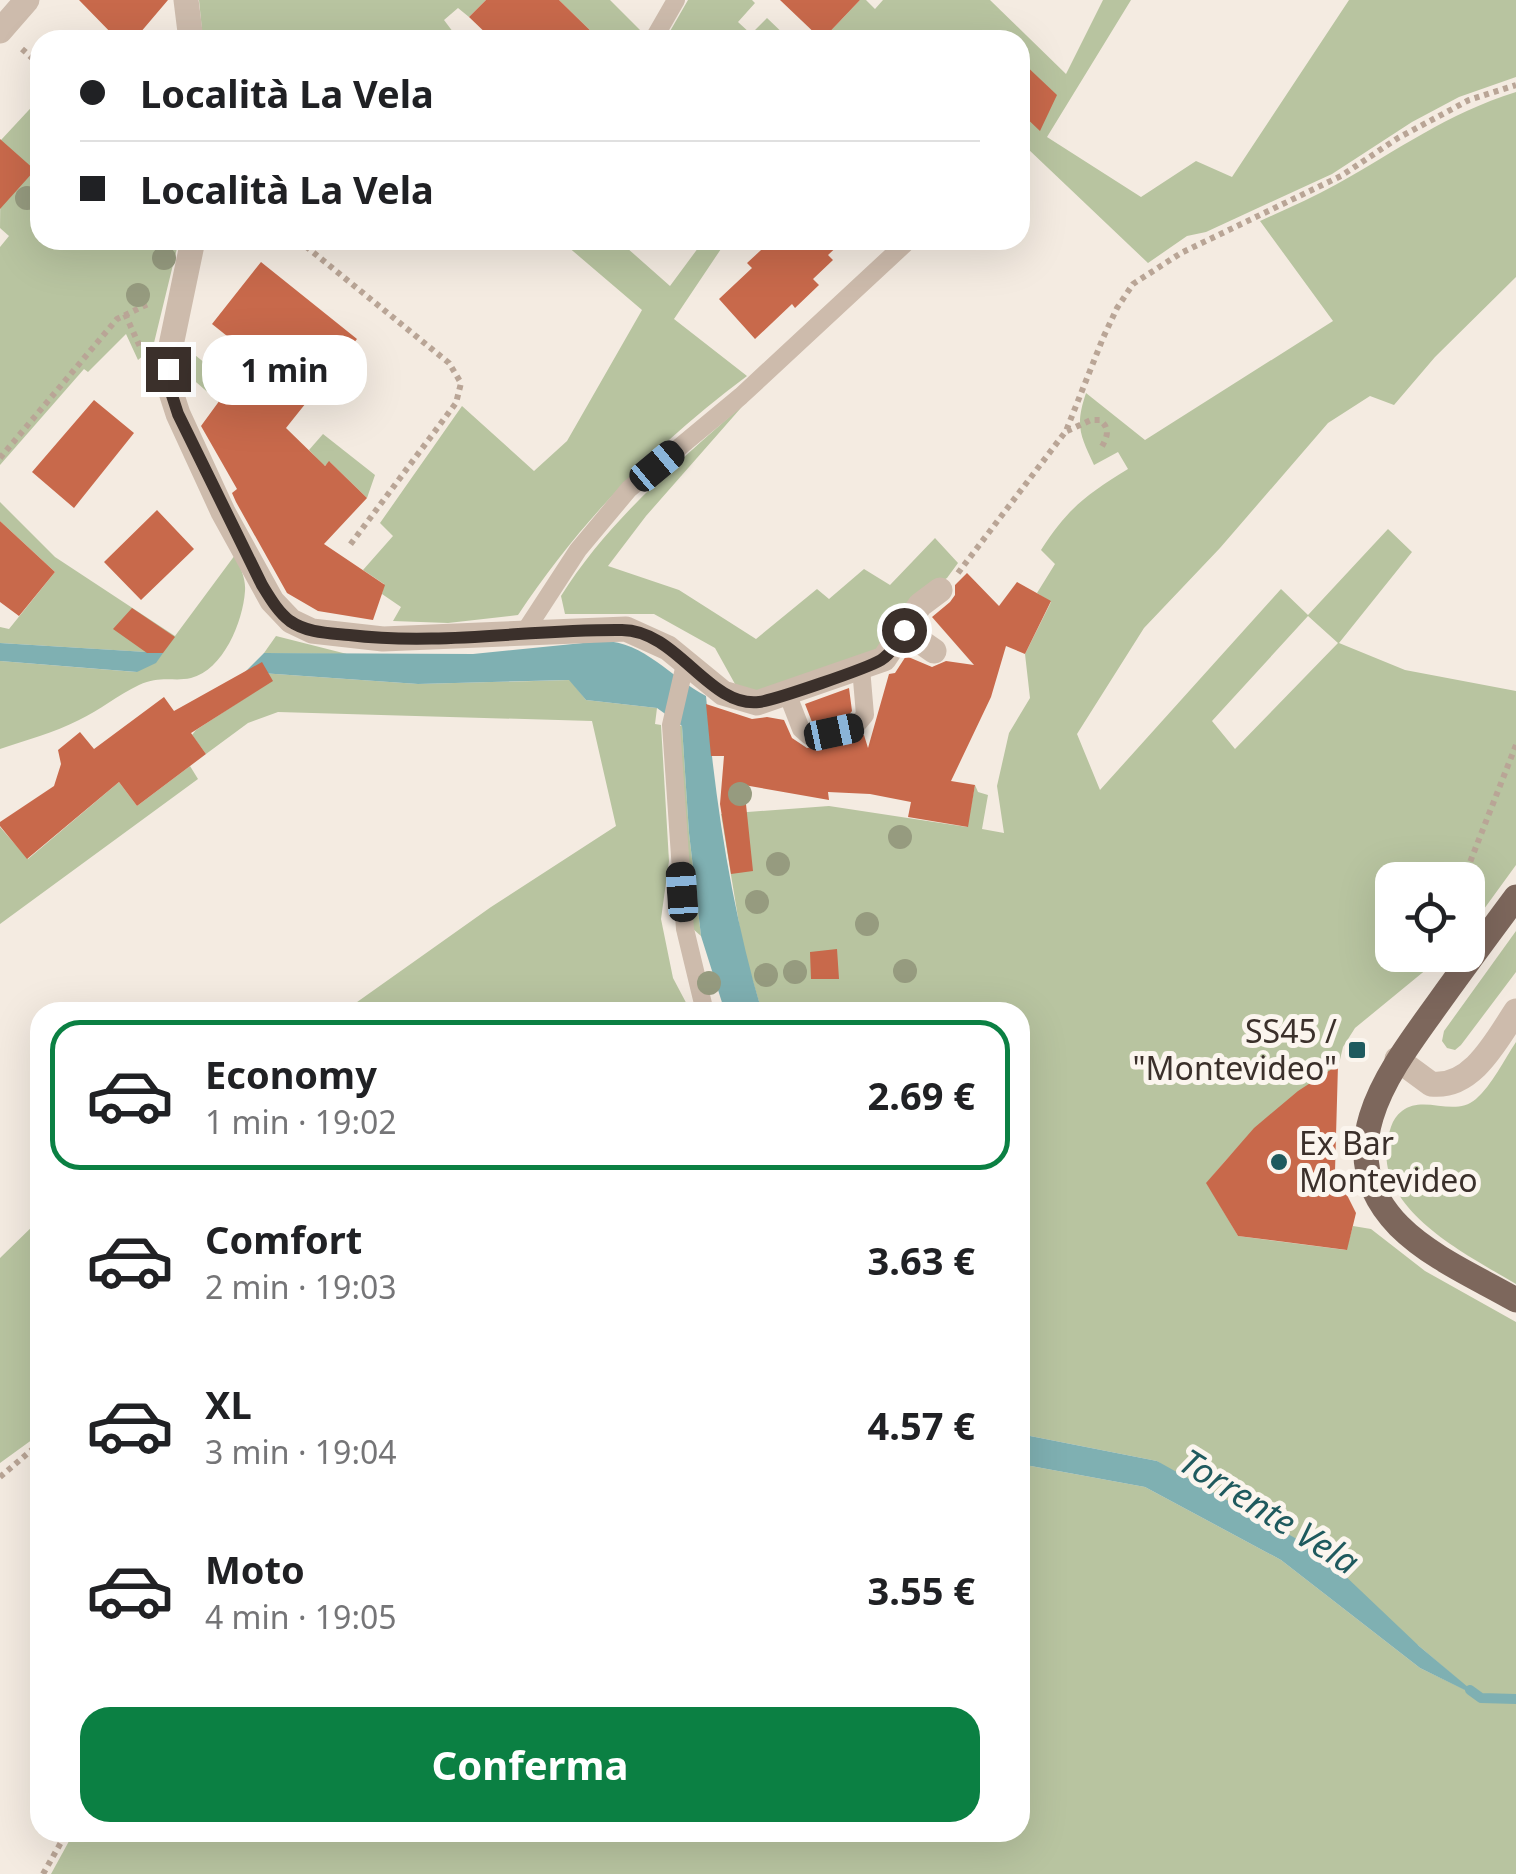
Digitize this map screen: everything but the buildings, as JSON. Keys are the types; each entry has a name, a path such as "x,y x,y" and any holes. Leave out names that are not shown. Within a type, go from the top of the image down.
{"main road":[{"path":"1516,897 1396,1059 1374,1103 1367,1131 1370,1176 1377,1194 1402,1230 1516,1300"}],"street":[{"path":"0,31 27,0"},
{"path":"186,0 190,30"},
{"path":"191,250 169,355 168,383 223,512 275,605 291,622 312,630 383,639 626,629 654,640 683,670 743,701 757,703 884,659 920,604 940,590"},
{"path":"904,630 934,651"},
{"path":"1396,1059 1431,1084 1454,1082 1478,1063 1516,1012"}],"lane":[{"path":"659,30 676,0"},
{"path":"522,636 578,550 629,489 741,396 897,250"},
{"path":"787,693 801,729 809,736 854,727 865,715 861,668"},
{"path":"683,670 671,726 685,930 703,1002"}],"path":[{"path":"940,590 952,582 1066,432 1103,338 1133,284 1181,253 1341,176 1398,138 1469,100 1516,85"},
{"path":"310,250 450,363 461,382 456,403 350,545"},
{"path":"0,458 117,319 165,296"},
{"path":"125,314 144,356"},
{"path":"1066,432 1100,420 1107,428 1100,450"},
{"path":"1471,862 1516,745"},
{"path":"0,1477 30,1452"},
{"path":"43,1874 61,1842"}],"green space":[{"path":"199,0 486,0 469,17 458,8 444,20 452,30 202,30"},
{"path":"559,0 610,0 640,30 590,30"},
{"path":"688,0 755,3 738,22 747,30 671,30"},
{"path":"860,0 866,0 875,9 883,0 990,0 1021,30 832,30"},
{"path":"1103,0 1131,0 1047,137 1141,197 1196,161 1232,177 1349,0 1516,0 1516,77 1459,97 1332,174 1206,232 1187,236 1148,263 1030,151 1030,39 1066,74"},
{"path":"767,18 780,30 755,30"},
{"path":"1516,92 1516,277 1435,357 1394,405 1370,396 1328,423 1220,548 1144,628 1077,734 1100,790 1281,589 1308,615 1388,529 1412,552 1339,643 1405,670 1516,691 1516,865 1485,908 1485,862 1375,862 1375,972 1423,972 1355,1028 1343,1047 1338,1068 1267,1119 1207,1183 1238,1236 1346,1250 1353,1226 1371,1229 1425,1271 1516,1322 1516,1874 51,1874 69,1842 1030,1842 1030,1466 1145,1487 1281,1560 1420,1668 1476,1695 1419,1646 1157,1461 1030,1436 1030,1002 759,1002 743,948 721,814 829,806 967,827 975,785 978,792 988,795 982,829 1004,833 997,786 1009,733 1030,698 1025,654 1051,602 1037,593 1055,564 1041,550 1079,503 1128,469 1118,452 1094,465 1081,430 1086,393 1145,440 1333,321 1260,221 1328,189 1445,122","holes":["1308,616 1338,643 1235,749 1212,721"]},
{"path":"30,109 30,250 177,250 153,347 138,360 126,334 88,372 84,369 0,465 0,247 9,236 0,228 1,140"},
{"path":"572,250 629,250 670,286 697,250 720,250 674,319 747,376 681,429 622,486 568,547 518,615 448,623 393,621 401,607 382,594 384,584 363,570 393,536 380,523 462,406 534,471 567,441 642,310"},
{"path":"185,347 231,384 219,402 189,376"},
{"path":"747,401 646,516 608,566 679,590 756,639 817,589 829,599 864,569 890,585 935,538 958,563 947,578 919,595 872,657 758,693 735,684 715,648 654,614 565,614 561,596 623,516"},
{"path":"323,434 375,475 367,498 330,462 324,466 309,450"},
{"path":"0,502 55,557 175,636 235,555 245,591 235,630 222,655 191,678 147,682 69,725 0,749 0,661 136,672 162,653 0,643 0,627 9,629 55,572 0,521"},
{"path":"276,636 347,654 264,653"},
{"path":"245,672 418,684 570,680 586,700 657,708 655,724 661,725 669,861 661,919 673,978 686,1002 357,1002 491,907 616,826 592,721 278,712 248,723 206,754 192,735 196,730 262,687"},
{"path":"676,725 682,726 701,936 693,929"},
{"path":"190,766 198,779 0,924 0,827 28,859 119,782 137,806"},
{"path":"1516,931 1516,972 1461,1045 1455,1050 1447,1048 1442,1041 1444,1031"},
{"path":"1516,1042 1516,1284 1452,1245 1411,1211 1388,1169 1387,1145 1395,1118 1411,1106 1458,1106 1476,1099 1493,1080"},
{"path":"30,1229 30,1441 0,1463 0,1258"}],"water":[{"path":"603,641 618,643 645,654 706,696 726,856 759,1002 722,1002 701,936 682,726 657,708 586,700 569,680 418,684 245,672 264,653 473,654"},
{"path":"0,643 163,653 156,663 137,672 0,661"},
{"path":"1030,1436 1157,1461 1320,1552 1419,1646 1481,1698 1420,1668 1281,1560 1145,1487 1030,1466"}],"waterway":[{"name":"Torrente Vela","path":"1470,1690 1481,1698 1516,1699"}],"place":[{"name":"SS45 / \"Montevideo\"","path":"1357,1050"},
{"name":"Ex Bar Montevideo","path":"1279,1162"}],"route":[{"path":"168,369 168,383 178,414 262,585 291,622 312,630 383,639 444,639 626,629 668,648 712,686 733,698 757,703 884,659 904,630"}]}
